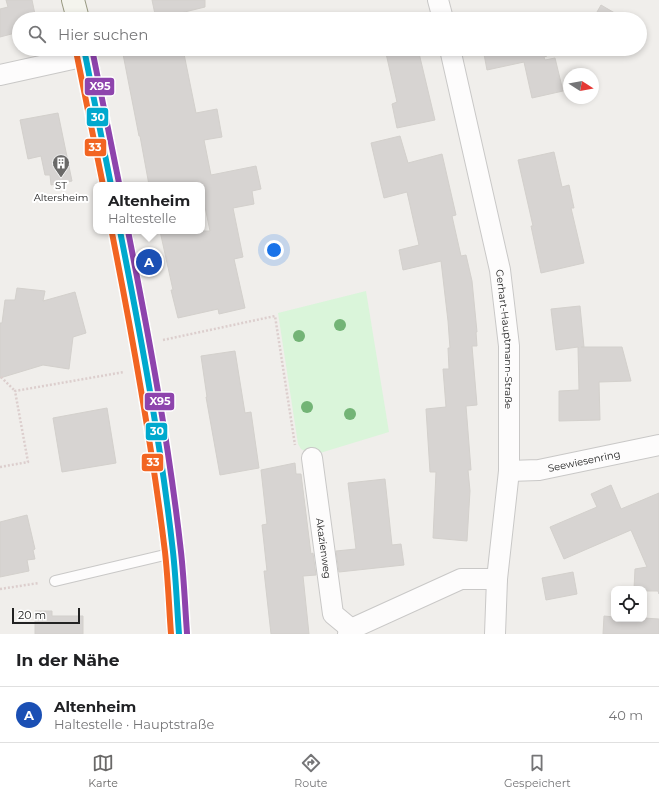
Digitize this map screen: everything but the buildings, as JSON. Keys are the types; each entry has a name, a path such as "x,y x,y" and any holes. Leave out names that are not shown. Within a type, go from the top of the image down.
{"main road":[{"path":"73,0 76,12"},
{"path":"86,56 110,182"},
{"path":"121,234 142,344 158,445 173,553 179,634"}],"street":[{"path":"438,0 441,12"},
{"path":"0,75 73,56"},
{"name":"Gerhart-Hauptmann-Straße","path":"452,56 500,270 509,346 509,471 497,579 495,634"},
{"name":"Seewiesenring","path":"509,471 539,470 659,445"},
{"name":"Akazienweg","path":"312,458 333,614 350,631 461,579 497,579"}],"lane":[{"path":"56,581 173,553"}],"path":[{"path":"142,344 275,316 297,456 312,456 312,458"},
{"path":"15,391 145,368"},
{"path":"0,467 28,462 15,391 1,377"},
{"path":"0,589 56,581"}],"green space":[{"path":"366,291 389,432 320,453 307,452 301,449 298,444 278,313"}],"transit line":[{"name":"33","path":"77,56 102,182"},
{"name":"30","path":"85,56 110,182"},
{"name":"X95","path":"93,56 119,182"},
{"name":"33","path":"112,234 135,352 154,472 165,552 171,634"},
{"name":"30","path":"121,234 143,351 163,471 174,562 179,634"},
{"name":"X95","path":"129,234 151,351 171,471 182,562 187,633"}],"place":[{"name":"ST Altersheim","path":"61,178"},
{"name":"Altenheim","path":"149,262"}]}
